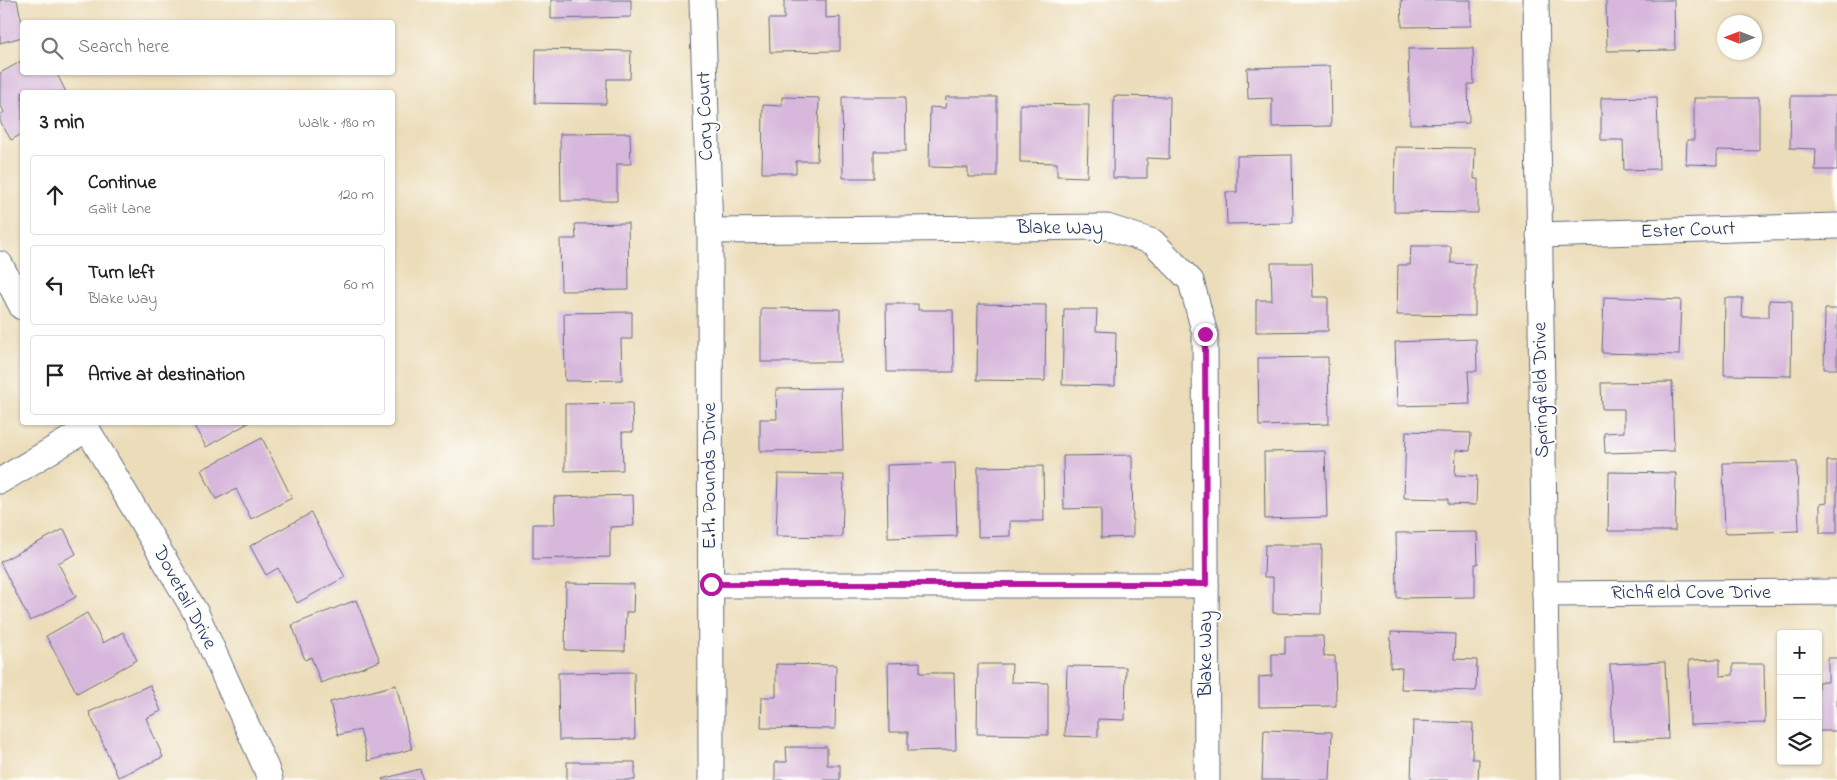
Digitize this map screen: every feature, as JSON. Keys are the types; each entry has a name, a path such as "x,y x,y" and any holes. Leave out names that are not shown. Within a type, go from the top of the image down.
{"street":[{"name":"Cory Court","path":"702,0 710,231"},
{"name":"Springfield Drive","path":"1536,0 1548,780"},
{"name":"Ester Court","path":"1539,235 1837,226"},
{"name":"Blake Way","path":"710,231 1107,227 1152,242 1191,280 1205,334 1207,780"},
{"name":"E.H. Pounds Drive","path":"710,231 711,780"},
{"path":"0,264 20,303"},
{"path":"0,481 85,426"},
{"name":"Dovetail Drive","path":"85,426 196,613 270,780"},
{"path":"711,584 1206,584"},
{"name":"Richfield Cove Drive","path":"1546,594 1837,592"}],"building":[{"path":"0,0 17,0 21,20 20,38 0,43"},
{"path":"551,0 631,0 631,17 551,19"},
{"path":"784,0 826,0 826,18 840,17 840,51 770,52 769,19 784,19"},
{"path":"1401,0 1471,0 1471,26 1402,27"},
{"path":"1606,0 1674,0 1675,50 1607,51"},
{"path":"1473,48 1474,84 1468,84 1469,123 1410,124 1408,49"},
{"path":"536,49 631,51 630,79 607,79 606,104 535,103"},
{"path":"20,62 20,75 58,75 65,90 20,90 20,135 11,140 0,121 0,115 4,112 0,104 0,73"},
{"path":"1330,66 1331,126 1272,127 1272,98 1248,99 1247,68"},
{"path":"1114,96 1170,97 1169,159 1147,158 1147,178 1113,178"},
{"path":"1791,96 1837,96 1837,170 1815,170 1816,149 1790,148"},
{"path":"782,97 819,98 817,161 796,161 796,173 762,173 763,105 782,106"},
{"path":"842,97 905,97 906,151 874,151 874,178 843,178"},
{"path":"946,97 997,97 997,177 968,177 968,168 929,167 930,107 945,108"},
{"path":"1657,97 1659,169 1624,170 1623,140 1601,140 1601,98"},
{"path":"1694,98 1759,98 1759,151 1717,150 1717,165 1686,164 1687,140 1694,140"},
{"path":"1020,104 1089,105 1087,177 1057,176 1057,163 1020,162"},
{"path":"630,133 631,164 617,164 617,201 561,201 560,134"},
{"path":"1395,147 1475,148 1474,179 1478,179 1478,213 1394,212"},
{"path":"1292,155 1293,223 1227,224 1226,192 1237,192 1237,156"},
{"path":"628,223 629,290 561,291 560,239 576,239 575,224"},
{"path":"1411,246 1451,246 1451,263 1475,264 1475,316 1397,315 1398,265 1410,265"},
{"path":"1271,263 1312,263 1313,297 1328,297 1328,331 1256,332 1256,300 1272,300"},
{"path":"1604,297 1681,300 1679,355 1602,353"},
{"path":"1725,298 1743,298 1742,317 1769,317 1769,300 1792,301 1791,376 1724,375"},
{"path":"886,304 918,304 918,310 953,310 954,372 887,372"},
{"path":"978,304 1046,305 1045,381 977,380"},
{"path":"761,308 840,309 840,362 761,362"},
{"path":"1064,309 1097,309 1096,331 1116,332 1115,386 1062,385"},
{"path":"1825,309 1837,309 1837,369 1824,369"},
{"path":"632,312 632,339 621,339 622,380 565,381 564,313"},
{"path":"1476,339 1477,371 1468,371 1470,404 1397,406 1395,342"},
{"path":"1328,357 1329,424 1259,426 1258,358"},
{"path":"1672,382 1674,451 1605,453 1604,433 1624,432 1624,409 1602,409 1601,383"},
{"path":"841,388 843,450 760,451 760,419 777,419 776,389"},
{"path":"632,403 633,432 622,432 623,470 565,471 565,404"},
{"path":"194,425 245,425 206,447"},
{"path":"1406,431 1471,433 1470,451 1456,450 1455,475 1477,476 1476,505 1448,504 1448,499 1404,498"},
{"path":"262,438 292,498 251,519 236,489 216,499 201,470"},
{"path":"1325,451 1327,517 1265,519 1264,452"},
{"path":"1132,455 1133,537 1101,538 1101,508 1064,509 1063,456"},
{"path":"1827,461 1837,461 1837,533 1820,533 1820,504 1827,503"},
{"path":"1797,462 1799,531 1725,533 1723,463"},
{"path":"955,463 957,536 888,538 887,465"},
{"path":"1043,466 1044,521 1010,521 1010,536 978,537 978,467"},
{"path":"1609,472 1676,473 1675,531 1608,531"},
{"path":"778,474 844,475 842,537 776,536"},
{"path":"633,495 634,526 610,527 610,557 533,559 533,524 555,524 554,497"},
{"path":"311,513 345,577 297,603 278,568 266,575 250,546"},
{"path":"64,529 76,554 58,563 76,597 30,621 0,562"},
{"path":"1477,532 1478,564 1475,564 1475,597 1397,598 1396,533"},
{"path":"1265,545 1322,545 1321,614 1273,613 1273,577 1264,577"},
{"path":"566,583 634,584 633,612 626,612 625,651 565,650"},
{"path":"356,600 380,661 321,683 311,657 305,660 292,625"},
{"path":"87,613 103,643 123,632 137,660 77,693 46,636"},
{"path":"1391,632 1455,634 1454,659 1477,660 1476,691 1401,689 1402,668 1390,667"},
{"path":"1285,636 1323,636 1324,656 1335,656 1336,706 1259,707 1259,677 1272,676 1272,654 1285,654"},
{"path":"1828,658 1837,658 1837,731 1822,731 1822,682 1828,682"},
{"path":"1720,659 1720,676 1733,675 1733,664 1764,664 1765,723 1690,725 1689,660"},
{"path":"920,662 920,673 954,673 956,750 908,751 908,732 889,732 888,663"},
{"path":"1665,662 1668,739 1613,741 1610,664"},
{"path":"776,664 836,665 835,729 761,728 762,697 776,697"},
{"path":"978,664 1012,664 1011,682 1048,683 1048,735 977,734"},
{"path":"1067,666 1126,667 1125,720 1098,719 1098,737 1065,736"},
{"path":"634,672 635,739 559,740 558,673"},
{"path":"150,685 161,711 146,718 163,757 118,777 89,712"},
{"path":"396,685 412,749 368,761 360,730 338,735 330,702"},
{"path":"1413,721 1473,723 1472,759 1479,759 1478,780 1411,780"},
{"path":"1264,730 1332,732 1330,780 1262,780"},
{"path":"786,747 827,747 827,765 840,765 840,780 775,780 775,762 787,762"},
{"path":"567,762 635,762 635,780 567,780"},
{"path":"420,769 423,780 382,780 382,779"}],"route":[{"path":"711,584 1206,584 1205,334"}]}
